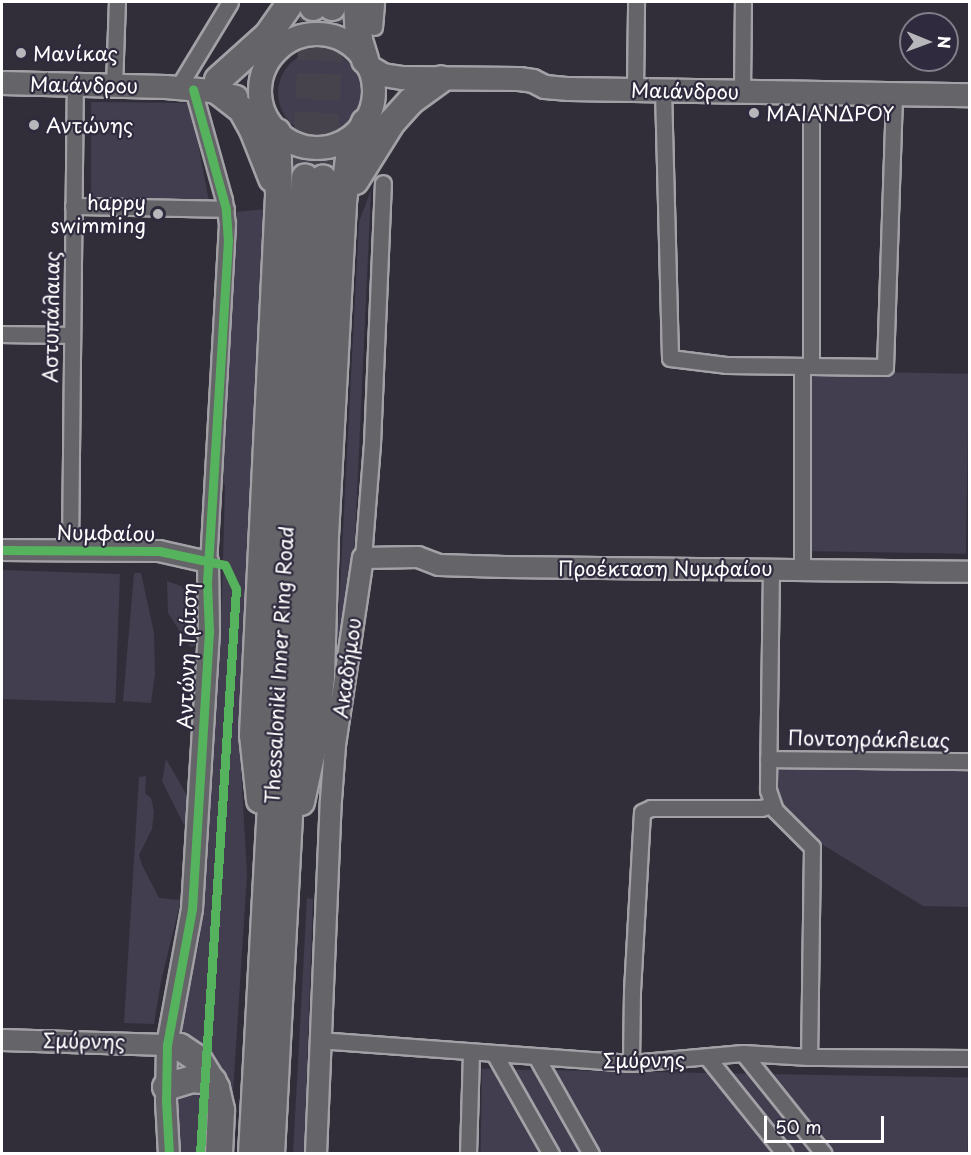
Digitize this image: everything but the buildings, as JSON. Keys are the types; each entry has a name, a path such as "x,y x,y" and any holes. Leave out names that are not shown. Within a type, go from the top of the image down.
{"highway":[{"path":"357,2 358,39 367,63"},
{"path":"283,45 312,3"},
{"path":"279,195 251,125 242,110 219,86 268,35 312,3"},
{"path":"344,202 374,147 392,122 411,101 441,80"},
{"path":"270,121 279,195 253,735 277,863"},
{"path":"277,863 316,728 344,202 349,159 365,122"},
{"name":"Thessaloniki Inner Ring Road","path":"252,1154 277,863 314,178"},
{"name":"Thessaloniki Inner Ring Road","path":"271,1154 277,863"},
{"path":"167,1045 180,1047 192,1054 213,1081 220,1101 219,1154"},
{"path":"166,1088 188,1080 213,1081"}],"main road":[{"path":"270,121 260,96 265,67 283,45 312,34 329,35 345,41 367,63 373,81 374,97 403,78"},
{"name":"Μαιάνδρου","path":"367,63 383,75 403,78 519,79 553,88 969,94"},
{"name":"Μαιάνδρου","path":"2,83 219,86 265,67"},
{"name":"Μαιάνδρου","path":"219,86 245,100 291,142 307,147 324,148 348,139 365,122 374,97"}],"street":[{"path":"114,86 117,2"},
{"path":"179,87 230,2"},
{"path":"374,27 376,2"},
{"path":"635,90 636,2"},
{"path":"742,92 743,2"},
{"name":"Αστυπάλαιας","path":"70,550 75,85"},
{"name":"Αντώνη Τρίτση","path":"169,1154 167,1045 192,909 209,631 208,562 228,241 226,209 179,87"},
{"path":"663,90 670,358 726,365 885,367 894,93"},
{"path":"802,569 812,92"},
{"name":"Ακαδήμου","path":"316,1154 318,1041 334,755 363,558 372,444 383,183"},
{"path":"74,206 226,209"},
{"path":"2,334 72,335"},
{"name":"Νυμφαίου","path":"2,549 159,551 208,562"},
{"name":"Προέκταση Νυμφαίου","path":"363,558 418,558 439,565 969,572"},
{"path":"771,569 768,790 772,805 812,847 809,1057"},
{"name":"Ποντοηράκλειας","path":"768,759 969,761"},
{"path":"631,1063 632,991 642,812 651,808 761,808 772,805"},
{"name":"Σμύρνης","path":"2,1040 167,1045"},
{"name":"Σμύρνης","path":"318,1041 631,1063 743,1053 809,1057 969,1058"},
{"path":"468,1154 471,1053"},
{"path":"743,1053 824,1154"},
{"path":"495,1055 552,1154"},
{"path":"707,1057 784,1154"},
{"path":"537,1058 591,1154"}],"shaded area":[{"path":"320,51 336,54 350,63 359,77 362,93 359,109 350,123 336,132 320,135 304,132 290,123 281,109 278,93 281,77 290,63 304,54"},
{"path":"91,102 190,103 209,201 91,200"},
{"path":"371,190 355,538 335,685 359,222"},
{"path":"266,209 253,410 253,490 240,750 247,875 233,1092 209,1090 210,1153 179,1154 176,1064 184,1007 200,939 222,598 225,486 223,482 235,212"},
{"path":"807,371 969,374 966,554 804,551"},
{"path":"2,570 120,574 115,703 2,699"},
{"path":"134,573 141,573 154,633 155,674 151,703 123,701"},
{"path":"167,581 181,586 191,599 195,616 195,646 190,647 168,613"},
{"path":"166,759 188,797 185,827 162,781"},
{"path":"777,759 969,762 969,907 923,906 810,837 775,795"},
{"path":"146,776 145,793 151,798 154,812 152,829 139,855 159,898 181,900 161,981 154,1024 124,1023 139,777"},
{"path":"307,898 313,899 304,1153 293,1153"},
{"path":"482,1069 969,1077 968,1154 481,1154"}],"tunnel":[{"path":"305,177 313,7"},
{"path":"323,178 332,7"}],"cycle path":[{"path":"169,1154 166,1101 167,1045 192,909 209,631 207,583 228,241 226,209 193,89"},
{"path":"2,550 159,551 225,565 236,589 200,1154"}],"place":[{"name":"Μανίκας","path":"21,53"},
{"name":"ΜΑΙΑΝΔΡΟΥ","path":"754,113"},
{"name":"Αντώνης","path":"34,125"},
{"name":"happy swimming","path":"158,214"}]}
